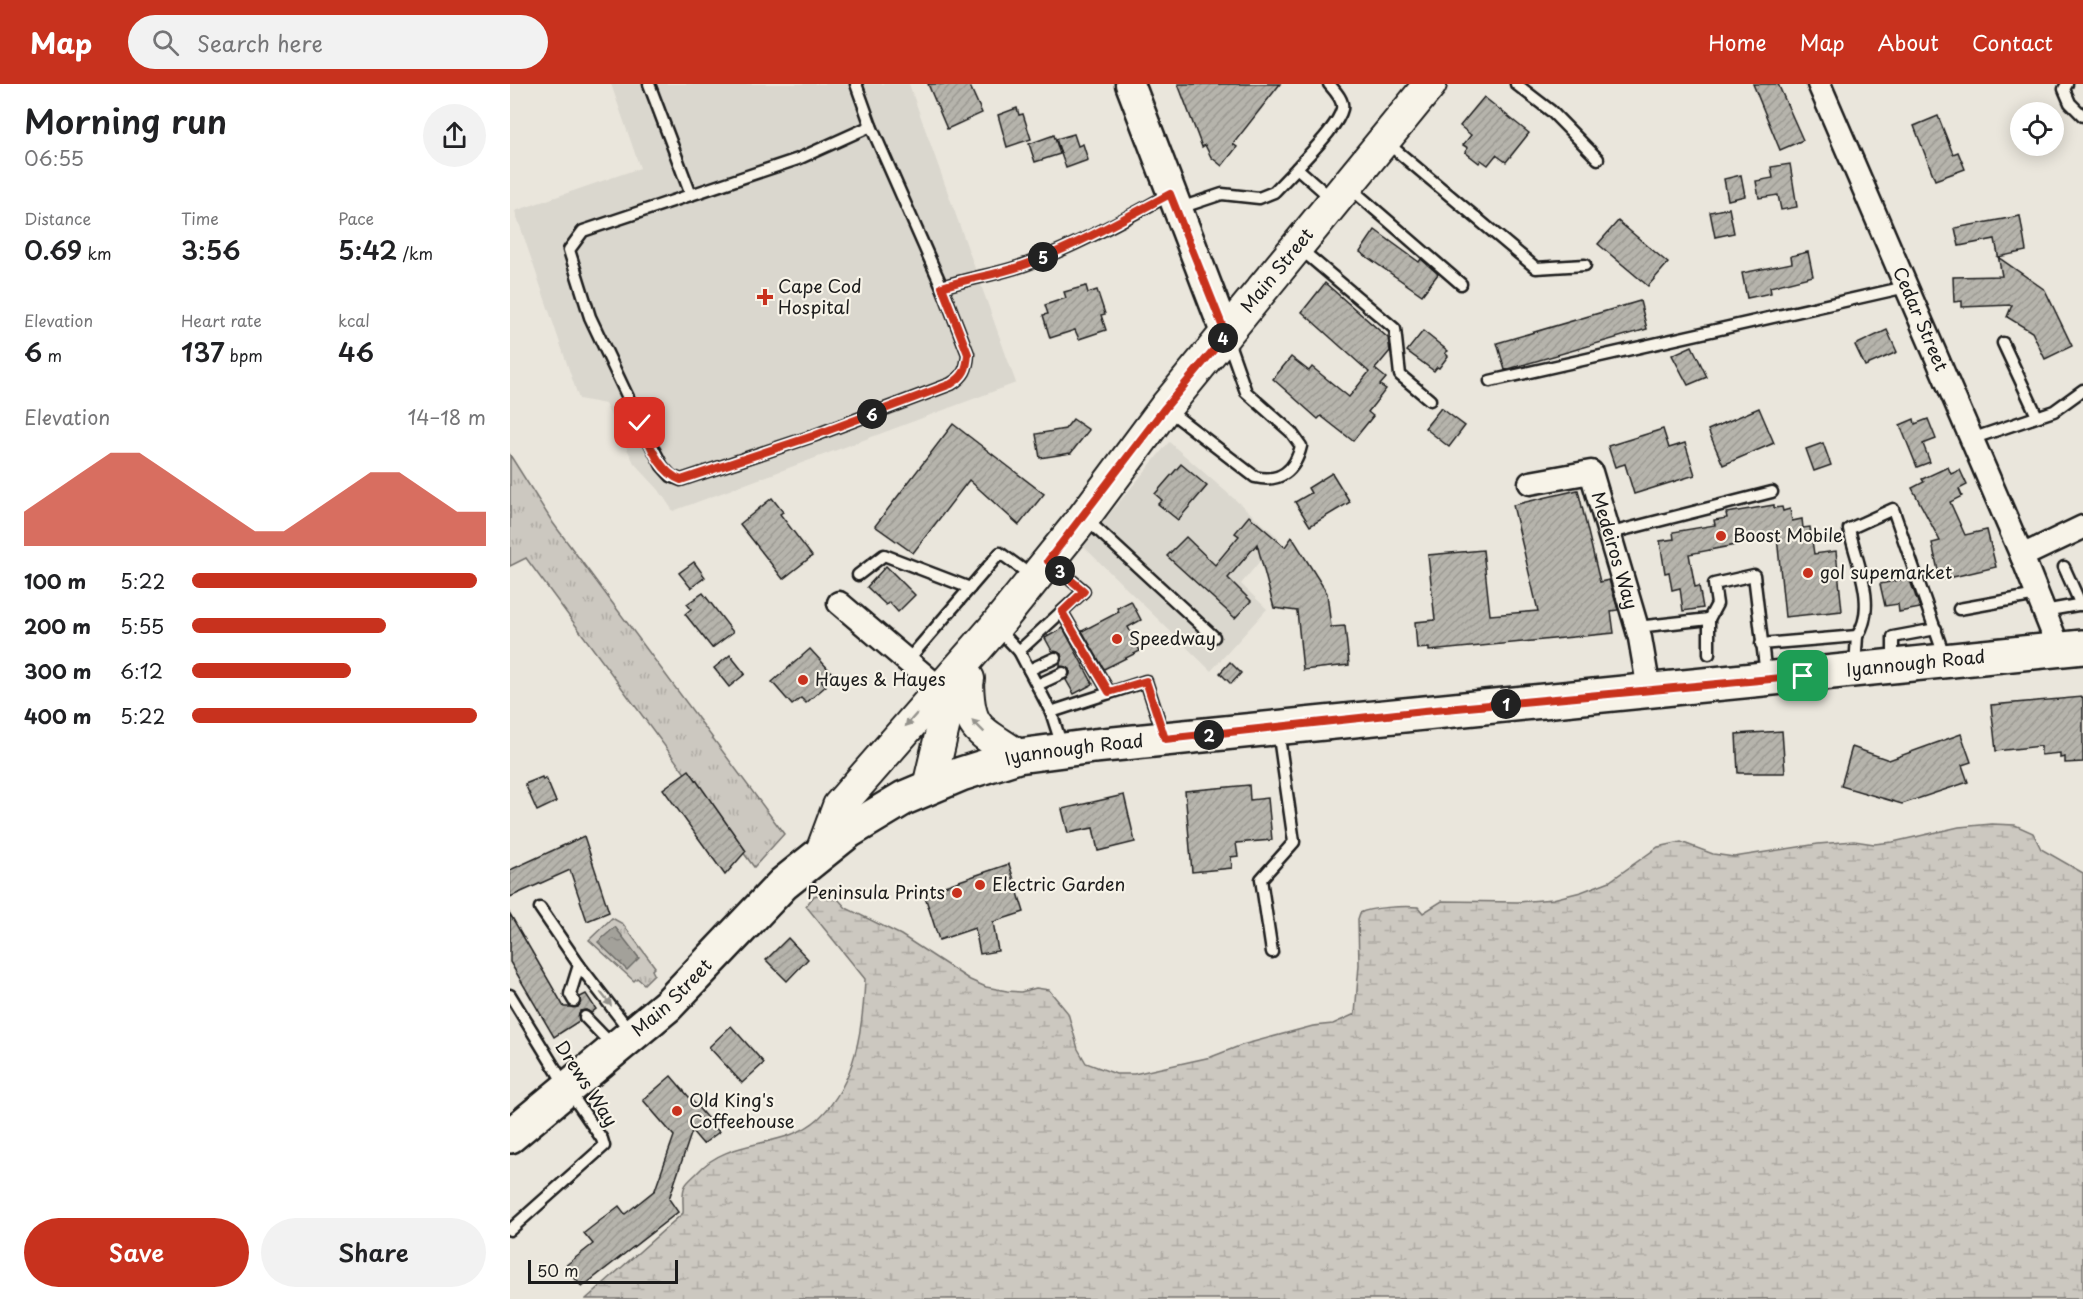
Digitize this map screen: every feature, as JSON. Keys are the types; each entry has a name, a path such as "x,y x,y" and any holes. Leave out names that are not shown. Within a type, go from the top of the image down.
{"main road":[{"name":"Main Street","path":"823,849 838,806 953,684 994,628 1084,517 1165,408 1430,84"},
{"name":"Iyannough Road","path":"929,787 1018,756 1063,749 2071,649"},
{"name":"Main Street","path":"510,1136 668,1005 783,884 823,849 904,798 929,787 953,684"},
{"path":"953,684 969,717 983,732 1018,756"}],"street":[{"path":"1130,84 1173,202 1226,335"},
{"name":"Cedar Street","path":"1819,84 2041,603 2071,649"},
{"name":"Medeiros Way","path":"1530,483 1590,472 1611,533 1637,627 1649,690"},
{"path":"2022,556 2083,527"},
{"path":"839,603 907,661 953,684"}],"lane":[{"path":"650,84 691,195"},
{"path":"856,84 871,126 942,287 968,354 968,365 962,377 951,384 813,436 681,480 671,476 662,466 640,423 590,317 569,250 583,231 798,159 871,126"},
{"path":"942,287 974,276 1031,263 1127,218 1173,202 1222,194 1259,198 1274,192 1297,168 1333,124 1342,109 1341,99 1329,84"},
{"path":"1516,84 1551,111 1598,159"},
{"path":"2067,84 2064,90 2070,103 2083,116"},
{"path":"1384,141 1536,268 1585,265"},
{"path":"1297,168 1341,194 1461,284"},
{"path":"1298,247 1395,329 1400,375 1431,400"},
{"path":"1490,381 1906,287"},
{"path":"1165,408 1255,477 1271,481 1282,477 1299,455 1301,446 1291,432 1246,392 1226,335"},
{"path":"2002,343 2037,416"},
{"path":"1971,439 2054,411 2083,390"},
{"path":"1611,533 1772,492"},
{"path":"1855,670 1857,636 1864,626 1865,594 1849,529 1893,508 1946,662"},
{"path":"1084,517 1214,637"},
{"path":"907,661 1000,553 1042,569 1084,591 1019,651"},
{"path":"858,575 884,555 970,588"},
{"path":"1959,609 2041,603 2082,604 2064,567"},
{"path":"1709,654 1709,619 1717,604 1714,584 1754,575 1767,678"},
{"path":"1062,612 1087,663 1109,692"},
{"path":"1637,627 1709,619"},
{"path":"994,628 1019,651 1051,712 1063,749"},
{"path":"1893,667 1893,637 1936,629"},
{"path":"1761,644 1857,636"},
{"path":"1029,670 1055,658"},
{"path":"1037,685 1063,673"},
{"path":"1051,712 1146,681 1165,739"},
{"path":"1272,952 1261,879 1294,842 1278,728"},
{"path":"540,908 579,965 624,1041"},
{"path":"574,1001 570,994 579,965"},
{"name":"Drews Way","path":"510,995 567,1088 602,1139 604,1146 510,1230"},
{"path":"585,1017 624,1041"}],"shaded area":[{"name":"Cape Cod Hospital","path":"611,84 909,84 1016,383 673,511 659,490 634,463 605,404 579,399 515,211 640,168"},
{"path":"1169,442 1279,538 1241,584 1267,609 1211,671 1083,546"}],"green space":[{"path":"510,455 553,523 784,834 754,867 526,558 510,566"},
{"path":"1992,824 2015,825 2033,833 2041,849 2083,873 2083,1299 586,1299 683,1213 685,1186 710,1161 724,1153 773,1140 805,1128 819,1118 832,1104 842,1088 859,1035 865,979 806,906 814,896 831,891 846,908 901,935 970,980 986,987 1021,992 1036,988 1049,990 1068,1013 1078,1049 1086,1063 1116,1074 1134,1074 1211,1057 1242,1045 1313,1026 1333,1024 1355,1014 1359,965 1358,919 1360,913 1371,909 1418,907 1423,913 1442,901 1518,902 1553,899 1610,881 1658,847 1681,842 1713,854 1734,857 1818,844 1854,841 1874,844 1893,842 1959,827"},
{"path":"612,918 623,924 655,967 652,970 654,974 644,984 637,978 634,981 589,940"}],"water":[{"path":"615,927 639,958 627,970 598,942"}],"building":[{"path":"928,84 969,84 982,113 947,129"},
{"path":"1178,84 1280,84 1233,144 1237,147 1222,166 1211,157 1205,145 1202,147"},
{"path":"1753,84 1778,84 1803,140 1780,150"},
{"path":"1484,97 1529,133 1506,162 1496,155 1488,165 1481,160 1479,163 1465,152 1468,148 1463,145 1471,135 1460,126"},
{"path":"1017,108 1019,115 1023,114 1031,139 1007,147 998,115"},
{"path":"1938,116 1953,154 1958,152 1965,169 1935,180 1914,126"},
{"path":"1074,134 1078,146 1083,144 1088,160 1066,168 1056,139"},
{"path":"1054,135 1060,154 1035,162 1029,144"},
{"path":"1790,164 1797,207 1781,210 1778,195 1759,198 1756,181 1773,178 1771,167"},
{"path":"1741,175 1745,196 1728,200 1724,179"},
{"path":"1729,208 1734,233 1715,237 1710,212"},
{"path":"2020,216 2026,251 1998,257 1995,239 1959,246 1955,228"},
{"path":"1618,221 1668,263 1648,286 1598,244"},
{"path":"1375,230 1419,262 1421,259 1438,274 1422,295 1360,252"},
{"path":"1808,252 1813,276 1770,287 1771,293 1747,298 1742,273 1792,263 1791,256"},
{"path":"1998,257 2045,290 2072,346 2045,359 2032,332 2007,317 2012,305 1962,307 1962,301 1954,302 1953,277 2002,276"},
{"path":"1325,283 1388,338 1390,351 1375,369 1386,378 1380,385 1386,389 1368,412 1373,416 1353,441 1321,416 1318,419 1273,379 1291,357 1309,371 1312,367 1349,397 1369,372 1302,312"},
{"path":"1086,286 1088,293 1097,290 1105,314 1101,315 1106,330 1079,339 1075,330 1050,338 1043,315 1048,314 1045,305 1066,298 1064,292"},
{"path":"1640,301 1647,329 1505,370 1497,343"},
{"path":"1887,330 1897,352 1865,366 1855,345"},
{"path":"1423,331 1448,351 1445,353 1448,356 1434,371 1407,351"},
{"path":"1692,346 1707,377 1688,385 1672,355"},
{"path":"1441,408 1465,426 1449,447 1425,428"},
{"path":"1759,408 1774,443 1723,465 1708,430"},
{"path":"1073,419 1089,430 1071,453 1040,458 1036,434 1065,429"},
{"path":"1914,419 1915,424 1928,419 1936,439 1923,444 1930,462 1917,467 1900,425"},
{"path":"953,424 1044,494 1019,525 969,480 913,553 875,526"},
{"path":"1663,429 1669,448 1685,443 1695,475 1634,494 1625,464 1615,467 1608,446"},
{"path":"1823,443 1831,465 1814,471 1806,449"},
{"path":"1181,464 1207,486 1178,520 1158,504 1162,500 1155,494"},
{"path":"1948,467 1951,474 1960,470 1967,485 1959,489 1962,496 1950,502 1965,535 1987,530 1996,567 1940,580 1932,543 1940,541 1912,488 1924,482 1922,479"},
{"path":"1332,473 1350,502 1310,526 1295,502 1311,493 1308,488"},
{"path":"1578,490 1600,582 1609,580 1618,610 1611,611 1614,633 1429,651 1429,648 1417,649 1415,622 1435,620 1428,555 1483,550 1490,615 1538,611 1513,505"},
{"path":"772,498 783,512 780,514 812,556 783,579 740,524"},
{"path":"1774,505 1774,508 1782,507 1783,511 1790,509 1792,521 1802,519 1803,528 1810,527 1814,554 1836,551 1842,611 1785,617 1777,537 1689,554 1695,587 1699,586 1703,608 1683,611 1680,588 1672,590 1669,572 1665,573 1660,541 1674,539 1673,532 1715,525 1714,520 1727,518 1726,513"},
{"path":"1249,516 1285,547 1292,537 1327,593 1331,627 1345,626 1349,665 1303,670 1297,611 1274,608 1257,544 1228,578 1251,601 1235,618 1167,556 1186,537 1215,565 1239,536 1235,533"},
{"path":"694,562 705,577 691,588 679,573"},
{"path":"886,566 915,595 898,612 889,602 886,605 867,587"},
{"path":"1909,578 1920,608 1899,612 1898,604 1885,606 1880,584"},
{"path":"703,593 733,632 712,648 685,614 691,609 687,604"},
{"name":"Speedway","path":"1131,601 1141,620 1128,627 1140,651 1104,669 1082,631 1119,612 1117,608"},
{"name":"Speedway","path":"1063,628 1093,684 1074,694 1066,680 1070,669 1060,666 1061,654 1052,651 1045,638"},
{"path":"810,649 831,672 821,680 826,686 806,703 801,698 792,705 772,682"},
{"path":"730,655 745,674 729,687 714,668"},
{"path":"1230,662 1241,673 1231,684 1220,673"},
{"path":"2083,697 2083,762 2065,763 2065,757 2060,758 2060,753 2041,755 2041,746 1996,751 1991,705"},
{"path":"1782,731 1785,773 1738,773 1736,734"},
{"path":"1961,734 1971,762 1962,765 1968,782 1902,804 1841,786 1852,747 1889,760"},
{"path":"689,770 746,851 725,875 663,789"},
{"path":"542,777 543,780 546,778 556,802 537,811 525,784"},
{"path":"1249,785 1250,800 1268,798 1272,840 1236,843 1238,856 1231,857 1232,868 1192,872 1185,791"},
{"path":"1124,795 1135,842 1098,851 1093,828 1068,833 1062,809"},
{"path":"584,836 609,912 587,921 570,870 510,897 510,870"},
{"path":"1009,864 1024,912 993,922 998,951 980,954 975,928 939,940 924,893"},
{"path":"510,914 564,1007 578,1007 580,997 586,994 596,1009 591,1013 586,1010 580,1011 579,1021 554,1037 510,962"},
{"path":"788,938 808,959 787,981 766,960"},
{"path":"731,1026 764,1063 742,1083 709,1047"},
{"path":"671,1076 719,1132 703,1144 692,1131 669,1199 678,1212 582,1287 565,1266 593,1244 584,1233 619,1206 625,1214 655,1190 674,1136 643,1100"}],"place":[{"name":"Cape Cod Hospital","path":"765,297"},
{"name":"Boost Mobile","path":"1721,536"},
{"name":"gol supemarket","path":"1808,573"},
{"name":"Speedway","path":"1117,639"},
{"name":"Hayes & Hayes","path":"803,680"},
{"name":"Electric Garden","path":"980,885"},
{"name":"Peninsula Prints","path":"957,893"},
{"name":"Old King's Coffeehouse","path":"677,1111"}],"route":[{"path":"640,423 662,466 671,476 681,480 813,436 951,384 962,377 968,365 968,354 942,287 974,276 1031,263 1127,218 1170,194 1226,335 1165,408 1084,517 1048,561 1084,591 1062,612 1109,692 1146,681 1165,739 1424,711 1803,676"}]}
